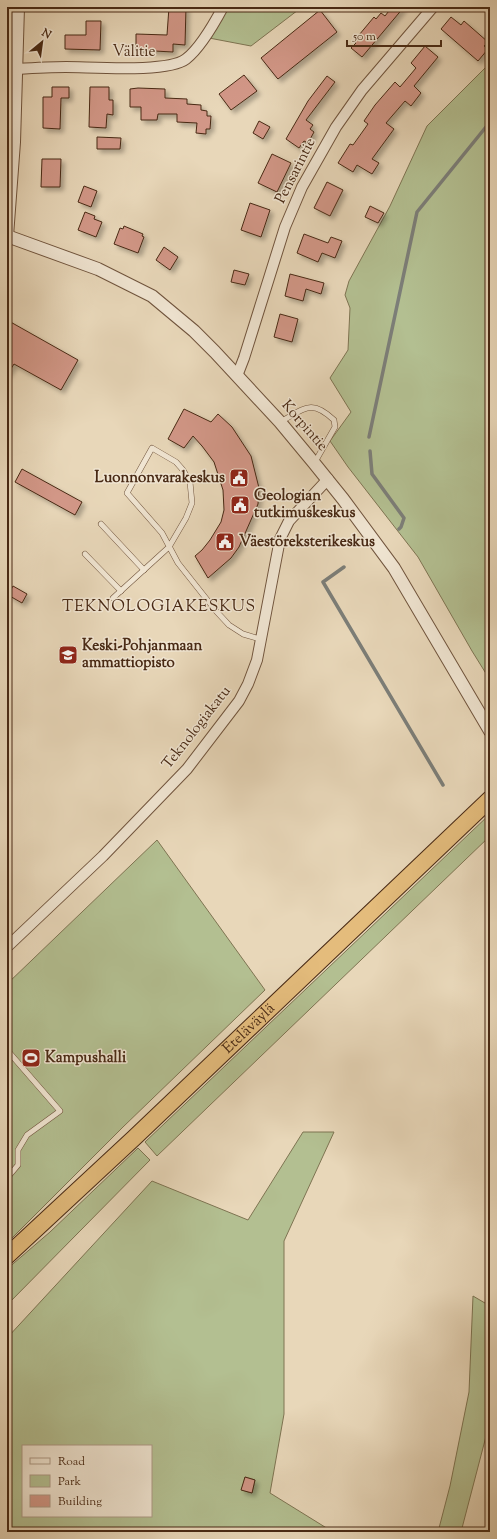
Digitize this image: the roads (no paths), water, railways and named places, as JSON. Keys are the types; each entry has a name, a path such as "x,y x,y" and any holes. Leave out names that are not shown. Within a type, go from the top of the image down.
{"highway":[{"name":"Eteläväylä","path":"7,1256 140,1132 490,799"}],"street":[{"path":"7,236 14,142 18,7"},
{"name":"Välitie","path":"17,69 66,67 155,68 170,66 187,59 200,43 223,7"},
{"name":"Pensarintie","path":"237,376 285,227 302,187 336,127 362,90 434,7"},
{"name":"Korpintie","path":"7,236 98,270 152,296 194,331 280,422 328,479 394,568 490,731"},
{"name":"Teknologiakatu","path":"7,947 103,856 186,769 239,701 248,684 257,660 280,539 289,520 328,479"}],"lane":[{"path":"280,422 309,407 317,407 334,420 335,426 314,463"},
{"path":"113,598 169,547 179,532 191,507 191,490 187,476 176,462 152,448 128,493 162,533 169,547 178,563 216,611 229,625 243,634 260,639"},
{"path":"101,524 144,570"},
{"path":"85,554 121,591"},
{"path":"7,1050 60,1111 27,1135 18,1150 18,1165 7,1178"}],"waterway":[{"path":"369,437 417,212 490,122"},
{"path":"370,451 372,474 404,518 399,529"},
{"path":"344,567 323,582 443,785"}],"place":[{"name":"Luonnonvarakeskus","path":"239,478"},
{"name":"Geologian tutkimuskeskus","path":"240,505"},
{"name":"Väestöreksterikeskus","path":"225,542"},
{"name":"Keski-Pohjanmaan ammattiopisto","path":"68,655"},
{"name":"Kampushalli","path":"31,1058"}],"district":[{"name":"TEKNOLOGIAKESKUS","path":"159,607"}]}
